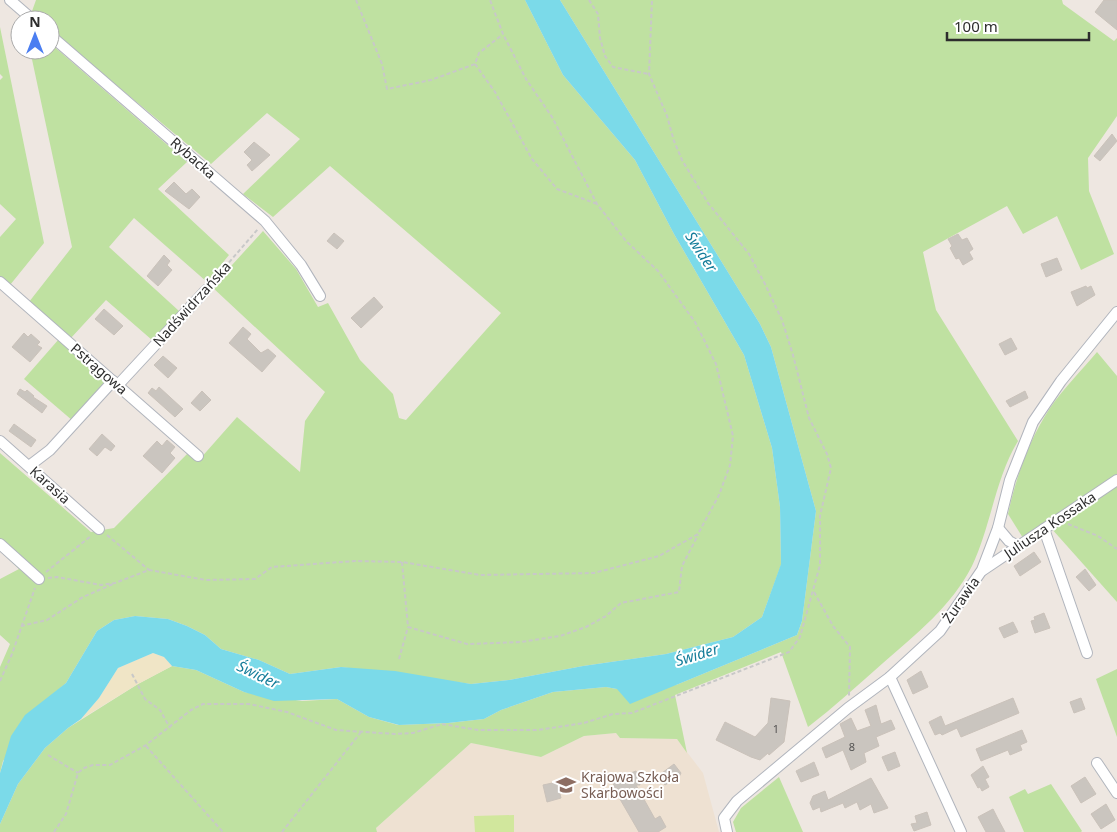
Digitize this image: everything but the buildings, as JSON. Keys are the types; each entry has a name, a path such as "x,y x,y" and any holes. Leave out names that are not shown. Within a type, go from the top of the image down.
{"street":[{"path":"10,0 22,10"},
{"name":"Rybacka","path":"60,44 265,222 301,264 320,296"},
{"name":"Pstrągowa","path":"0,282 198,456"},
{"name":"Nadświdrzańska","path":"29,466 50,450 206,290"},
{"name":"Żurawia","path":"727,830 724,818 737,801 848,708 890,677 940,631 982,570 998,528 1010,480 1033,422 1061,381 1117,312"},
{"name":"Karasia","path":"0,441 99,529"},
{"name":"Juliusza Kossaka","path":"982,570 1117,480"},
{"path":"998,528 1009,541 1018,546"},
{"path":"1044,529 1087,653"},
{"path":"0,544 39,579"},
{"path":"890,677 961,832"},
{"path":"1097,763 1117,793"}],"path":[{"path":"356,0 382,64 387,90 431,80 475,64"},
{"path":"408,627 467,644 521,642 560,636 606,616 621,603 679,592 682,566 719,495 730,465 733,436 716,364 695,322 658,271 626,241 597,204 552,117 526,79 503,34 490,0"},
{"path":"589,0 598,14 605,56 613,67 649,74"},
{"path":"54,832 66,814 78,773 93,765 110,765 146,745 191,710 204,704 248,704 287,712 336,730 361,732 413,733 442,724 478,730 538,730 576,724 613,714 632,713 789,652 800,637 820,565 820,516 831,468 827,454 808,418 793,355 778,311 749,254 708,203 682,160 649,74 652,0"},
{"path":"475,64 478,53 503,34"},
{"path":"475,64 495,92 532,159 557,189 597,204"},
{"name":"Nadświdrzańska","path":"206,290 265,222"},
{"path":"1055,521 1098,536 1117,549"},
{"path":"0,681 12,654 39,579 99,529 149,570 206,580 255,579 272,567 355,560 402,562 480,575 594,573 658,556 698,534"},
{"path":"399,659 408,627 402,562"},
{"path":"21,626 47,620 82,597 149,570"},
{"path":"39,579 57,577 101,585 115,583"},
{"path":"813,591 833,626 850,647 848,708"},
{"path":"132,674 145,699 160,710 170,728"},
{"path":"282,832 361,732"},
{"path":"146,745 223,832"},
{"path":"48,755 78,773"}],"shaded area":[{"name":"Krajowa Szkoła Skarbowości","path":"616,733 620,738 677,739 703,773 719,832 377,832 376,828 471,743 541,757 584,736"}],"green space":[{"path":"36,0 525,0 563,75 635,160 674,234 744,355 772,448 780,507 781,565 762,617 733,637 666,654 583,666 509,680 471,684 341,667 290,674 259,660 221,649 205,635 168,619 135,616 114,620 97,631 66,683 51,696 3,761 0,773 0,667 10,644 0,635 0,579 19,569 0,551 0,453 91,532 114,528 189,452 199,460 237,417 300,472 305,421 325,392 212,287 263,231 296,269 318,307 328,303 360,360 393,394 399,418 406,420 501,313 330,166 273,217 243,194 300,139 267,113 211,164 60,38 60,10 32,10"},
{"path":"560,0 1062,0 1063,4 1114,41 1117,38 1117,116 1088,158 1089,191 1114,254 1081,270 1057,216 1023,234 1007,206 923,252 936,310 1018,441 998,487 978,551 964,581 944,607 921,630 808,727 781,652 675,695 687,753 677,739 620,738 616,733 584,736 541,757 471,743 376,828 377,832 0,832 0,824 18,784 45,748 68,728 138,684 172,666 196,670 244,692 302,701 337,699 369,717 398,725 448,723 484,719 501,710 553,692 606,687 617,689 676,685 797,635 802,621 816,511 771,347 760,324"},
{"path":"0,27 44,243 10,285 0,277 0,237 16,219 0,204 0,80 3,77 0,74"},
{"path":"60,52 187,162 158,189 229,255 207,282 134,218 109,247 179,311 152,340 106,300 70,339 29,302 72,247 32,60 60,60"},
{"path":"59,339 107,379 73,421 24,379"},
{"path":"1097,352 1117,376 1117,475 1023,538 1008,514 1024,459 1042,420 1050,408"},
{"path":"1117,486 1117,602 1051,528"},
{"path":"1117,669 1117,737 1096,679"},
{"path":"779,777 803,832 736,832 733,822 741,808"},
{"path":"1051,784 1081,832 1024,832 1009,797 1025,789 1028,794"},
{"path":"514,815 514,832 475,832 474,816"}],"sand":[{"path":"153,653 164,657 172,666 138,684 81,719 99,698 118,668"}],"water":[{"name":"Świder","path":"525,0 560,0 760,324 771,347 816,511 802,621 797,635 630,704 617,689 606,687 553,692 501,710 484,719 399,725 369,717 337,699 274,701 244,692 196,670 172,666 164,657 153,653 118,668 99,698 81,719 45,748 18,784 0,824 0,773 11,736 25,715 66,683 97,631 114,620 135,616 168,619 205,635 221,649 259,660 290,674 341,667 395,671 471,684 509,680 583,666 666,654 733,637 762,617 781,564 780,507 772,448 744,355 674,234 635,160 563,75"}],"place":[{"name":"Krajowa Szkoła Skarbowości","path":"566,785"}]}
